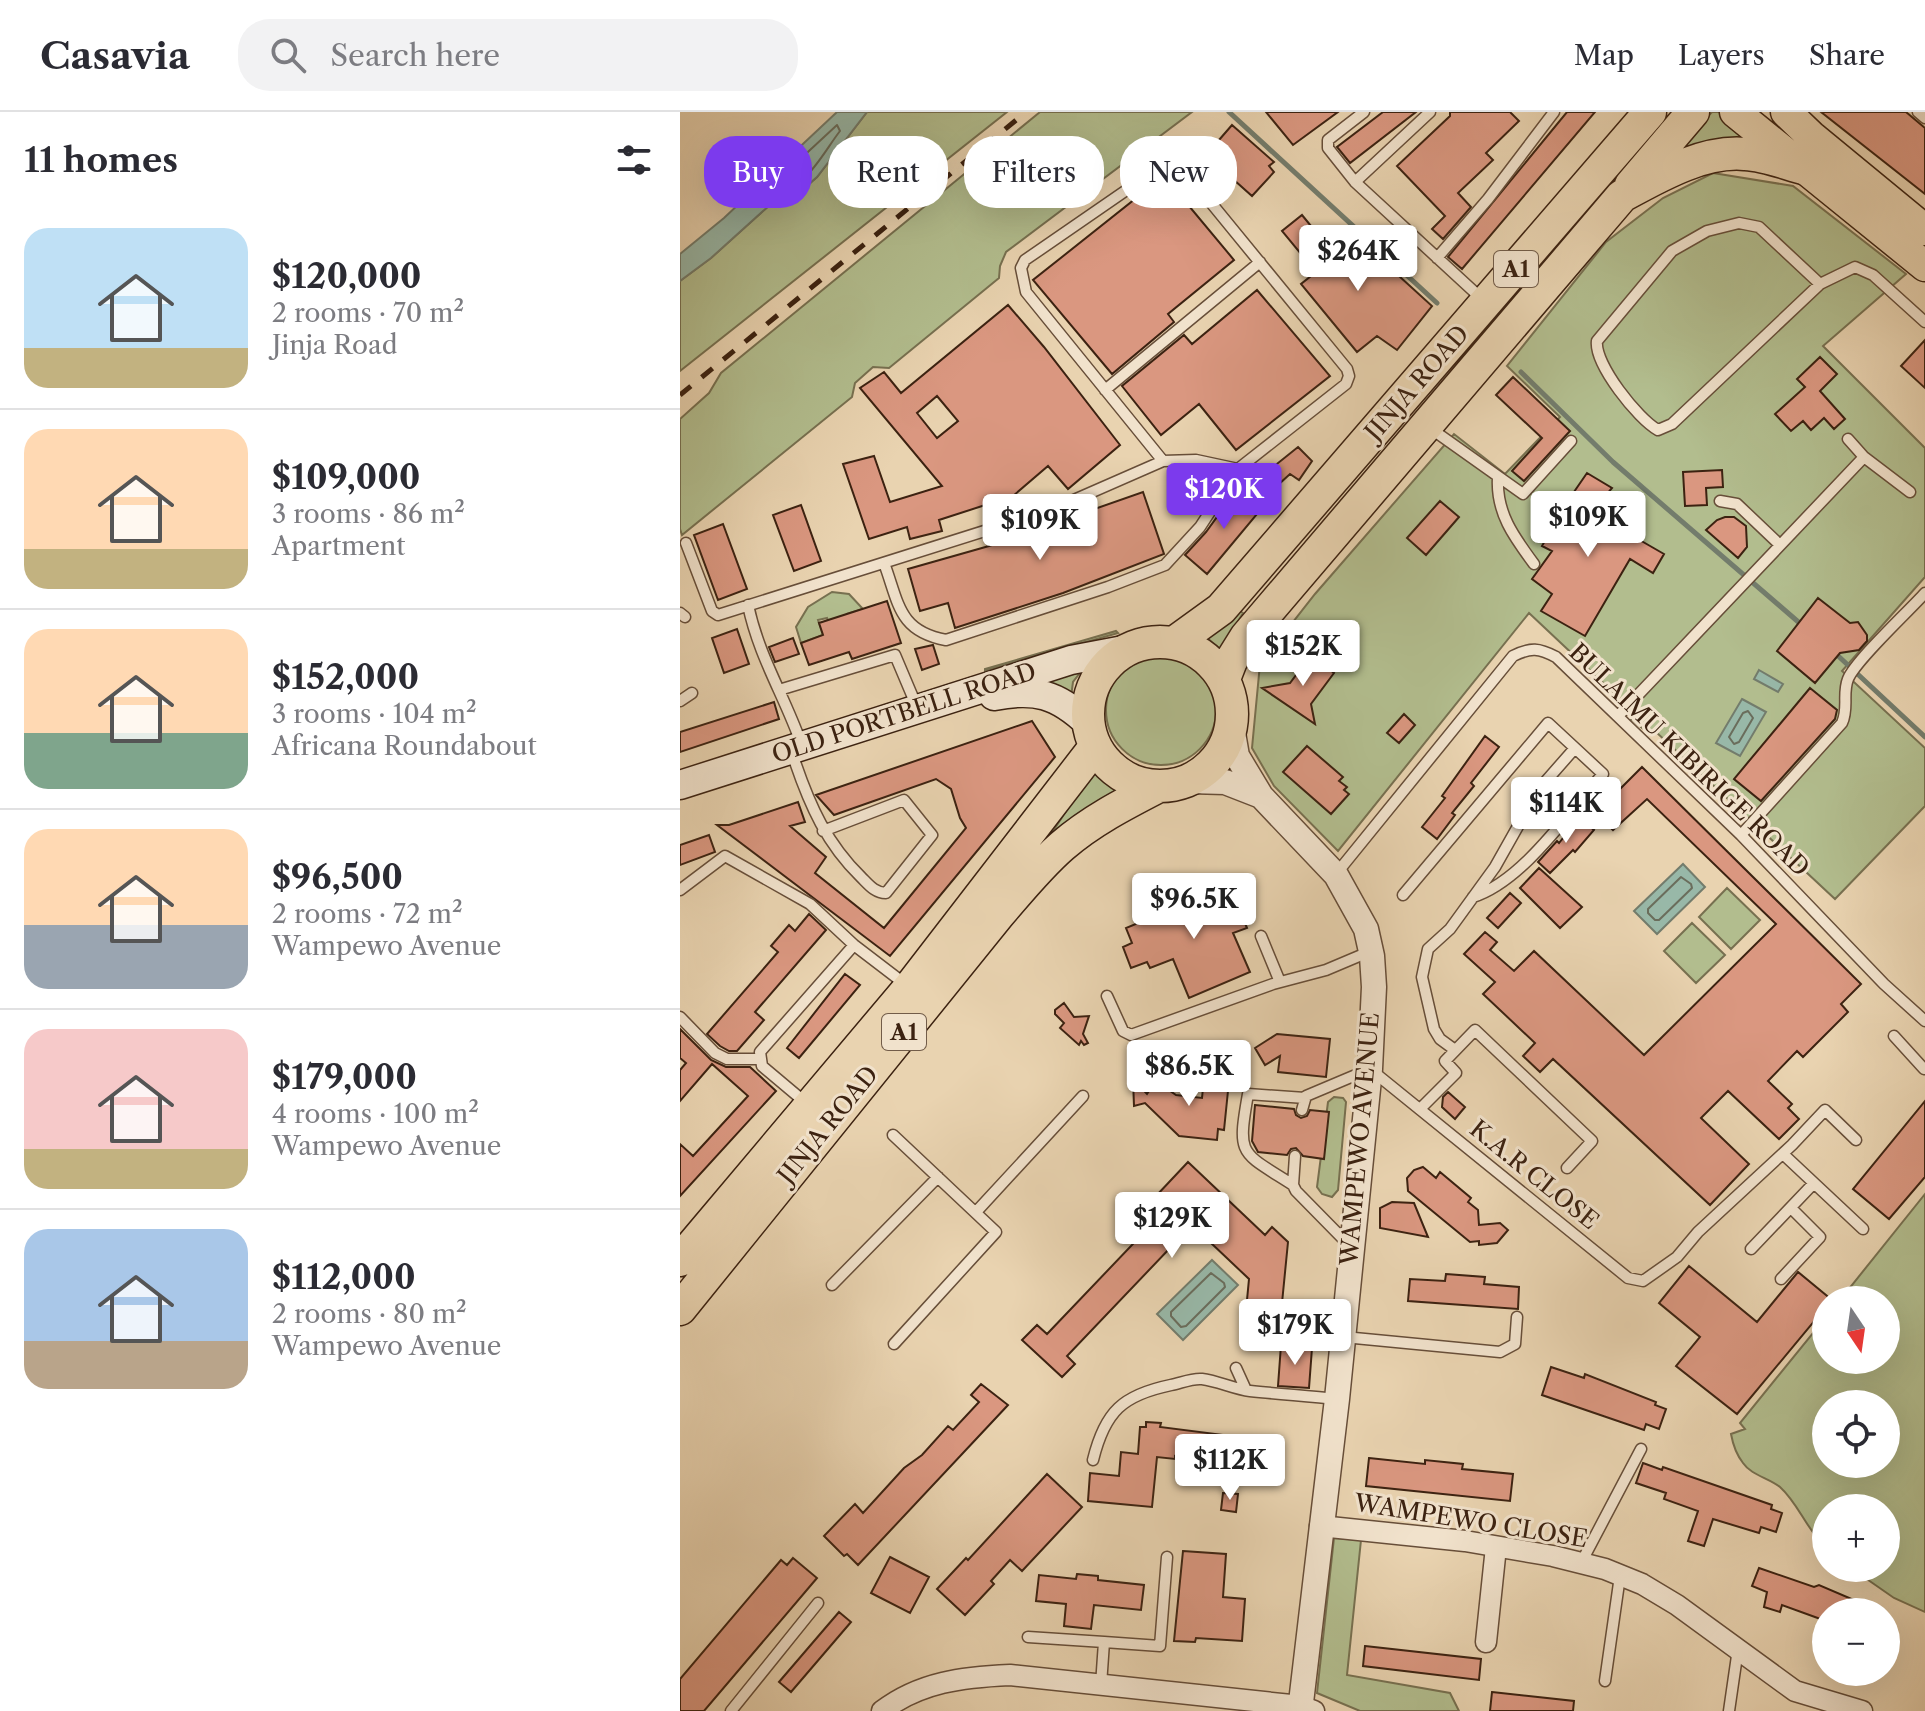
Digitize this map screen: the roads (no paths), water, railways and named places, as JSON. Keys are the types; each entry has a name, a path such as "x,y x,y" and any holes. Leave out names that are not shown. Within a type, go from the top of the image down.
{"highway":[{"name":"JINJA ROAD","path":"1174,643 1221,609 1486,303 1632,126 1650,112"},
{"name":"A1","path":"1622,196 1693,112"},
{"path":"1622,196 1687,165 1716,157 1745,154 1807,169"},
{"name":"JINJA ROAD","path":"1224,679 1246,637 1622,196"},
{"name":"A1","path":"1091,735 1088,701 1096,679 1110,662 1129,649 1151,642 1174,643"},
{"path":"1174,643 1194,650 1211,662 1224,679 1232,703 1232,727 1224,749 1209,768 1189,781"},
{"name":"JINJA ROAD","path":"680,1260 910,987 1091,735"},
{"path":"1091,735 1110,767 1132,781 1157,787"},
{"name":"A1","path":"1157,787 1189,781"},
{"name":"JINJA ROAD","path":"680,1309 1007,904 1079,832 1157,787"}],"main road":[{"path":"1735,112 1925,266"},
{"path":"1786,112 1925,230"},
{"name":"OLD PORTBELL ROAD","path":"680,799 917,708 1071,660 1129,649"},
{"name":"OLD PORTBELL ROAD","path":"680,785 798,754 993,696 1023,691 1045,694 1075,712 1091,735"}],"street":[{"path":"1232,727 1237,756 1261,796"},
{"path":"1189,781 1225,782 1261,796"},
{"name":"WAMPEWO AVENUE","path":"1261,796 1336,875 1366,929 1374,987 1370,1069 1337,1399 1320,1526 1305,1709"},
{"name":"WAMPEWO CLOSE","path":"1320,1526 1380,1530 1496,1547 1581,1563 1620,1576 1642,1584 1677,1605 1795,1691 1827,1706 1862,1711"},
{"path":"1486,1642 1496,1547"},
{"path":"882,1711 922,1688 965,1677 1010,1675 1305,1709"}],"lane":[{"path":"1364,112 1328,140 1328,148 1355,182 1486,303"},
{"path":"1355,182 1430,112"},
{"path":"1437,258 1488,199 1554,112"},
{"path":"1918,112 1925,118"},
{"path":"884,563 906,621 921,633 946,640 1165,565 1200,527 1238,469 1346,384 1349,376 1347,369 1185,171 1176,166 1157,169 1025,260 1021,268 1026,292 1163,461"},
{"path":"1820,284 1759,227 1739,223 1707,231 1672,251 1597,341 1596,351 1645,423 1658,430 1672,424 1820,284 1855,267 1873,275 1925,322"},
{"path":"1105,390 1260,262"},
{"path":"1425,424 1523,494 1571,441"},
{"path":"1848,439 1864,457 1910,492"},
{"path":"1618,716 1864,457"},
{"path":"686,543 712,611 718,615 1051,510 1163,461 1196,460 1238,469"},
{"path":"1498,478 1497,497 1514,536 1534,564"},
{"path":"1720,501 1737,504 1780,545"},
{"path":"1741,835 1842,723 1847,706 1845,691 1854,669 1925,593"},
{"path":"748,605 762,657 779,690 823,831 843,859 880,893 890,889 932,835 904,800 823,831"},
{"name":"BULAIMU KIBIRIGE ROAD","path":"1336,875 1513,656 1528,649 1540,648 1556,657 1741,835 1884,984 1925,1021"},
{"path":"779,690 895,655 917,708"},
{"path":"680,701 692,693"},
{"path":"1403,895 1548,723 1603,774 1514,876 1491,891 1473,897"},
{"path":"1455,1050 1440,1039 1434,1029 1422,977 1428,949 1450,929 1495,867 1539,789 1575,748"},
{"path":"680,890 725,856 810,904 854,945 910,987"},
{"path":"1261,936 1280,982"},
{"path":"810,1107 762,1066 760,1052 854,945"},
{"path":"1107,996 1123,1031 1131,1035 1280,982 1326,970 1371,951"},
{"path":"680,1017 715,1053 727,1059 760,1059"},
{"path":"1420,1109 1456,1073 1445,1061 1475,1030 1592,1141 1567,1168"},
{"path":"1894,1036 1924,1069"},
{"path":"1351,1247 1293,1185 1249,1156 1241,1137 1248,1094 1303,1104 1370,1069"},
{"name":"K.A.R CLOSE","path":"1370,1069 1628,1278 1643,1281 1677,1257 1698,1232 1783,1154 1825,1110 1856,1140"},
{"path":"976,1212 1083,1096"},
{"path":"893,1135 996,1232 894,1344"},
{"path":"1783,1154 1863,1229"},
{"path":"1293,1185 1295,1156"},
{"path":"832,1285 938,1177"},
{"path":"1751,1249 1814,1183"},
{"path":"1781,1279 1820,1237 1791,1208"},
{"path":"1342,1337 1500,1352 1515,1344 1517,1317"},
{"path":"1236,1368 1246,1390"},
{"path":"1093,1460 1109,1417 1136,1394 1200,1379 1246,1390 1337,1399"},
{"path":"1581,1563 1641,1449"},
{"path":"1028,1637 1160,1646 1167,1557"},
{"path":"1605,1681 1620,1576"},
{"path":"731,1711 818,1603"},
{"path":"1101,1685 1104,1642"},
{"path":"1729,1711 1738,1649"}],"water":[{"path":"837,112 867,112 849,136 828,136 828,163 812,181 811,136"},
{"path":"735,208 766,208 711,258 680,281 680,254"},
{"path":"1759,670 1783,684 1778,692 1754,679"},
{"path":"1742,699 1766,712 1740,756 1716,743"},
{"path":"1683,864 1705,887 1657,934 1634,911"},
{"path":"1212,1260 1238,1285 1183,1340 1157,1314"}],"waterway":[{"path":"1229,112 1437,303"},
{"path":"1521,372 1613,462 1803,626"},
{"path":"1835,653 1925,737"}],"railway":[{"path":"680,395 1026,112"}]}
